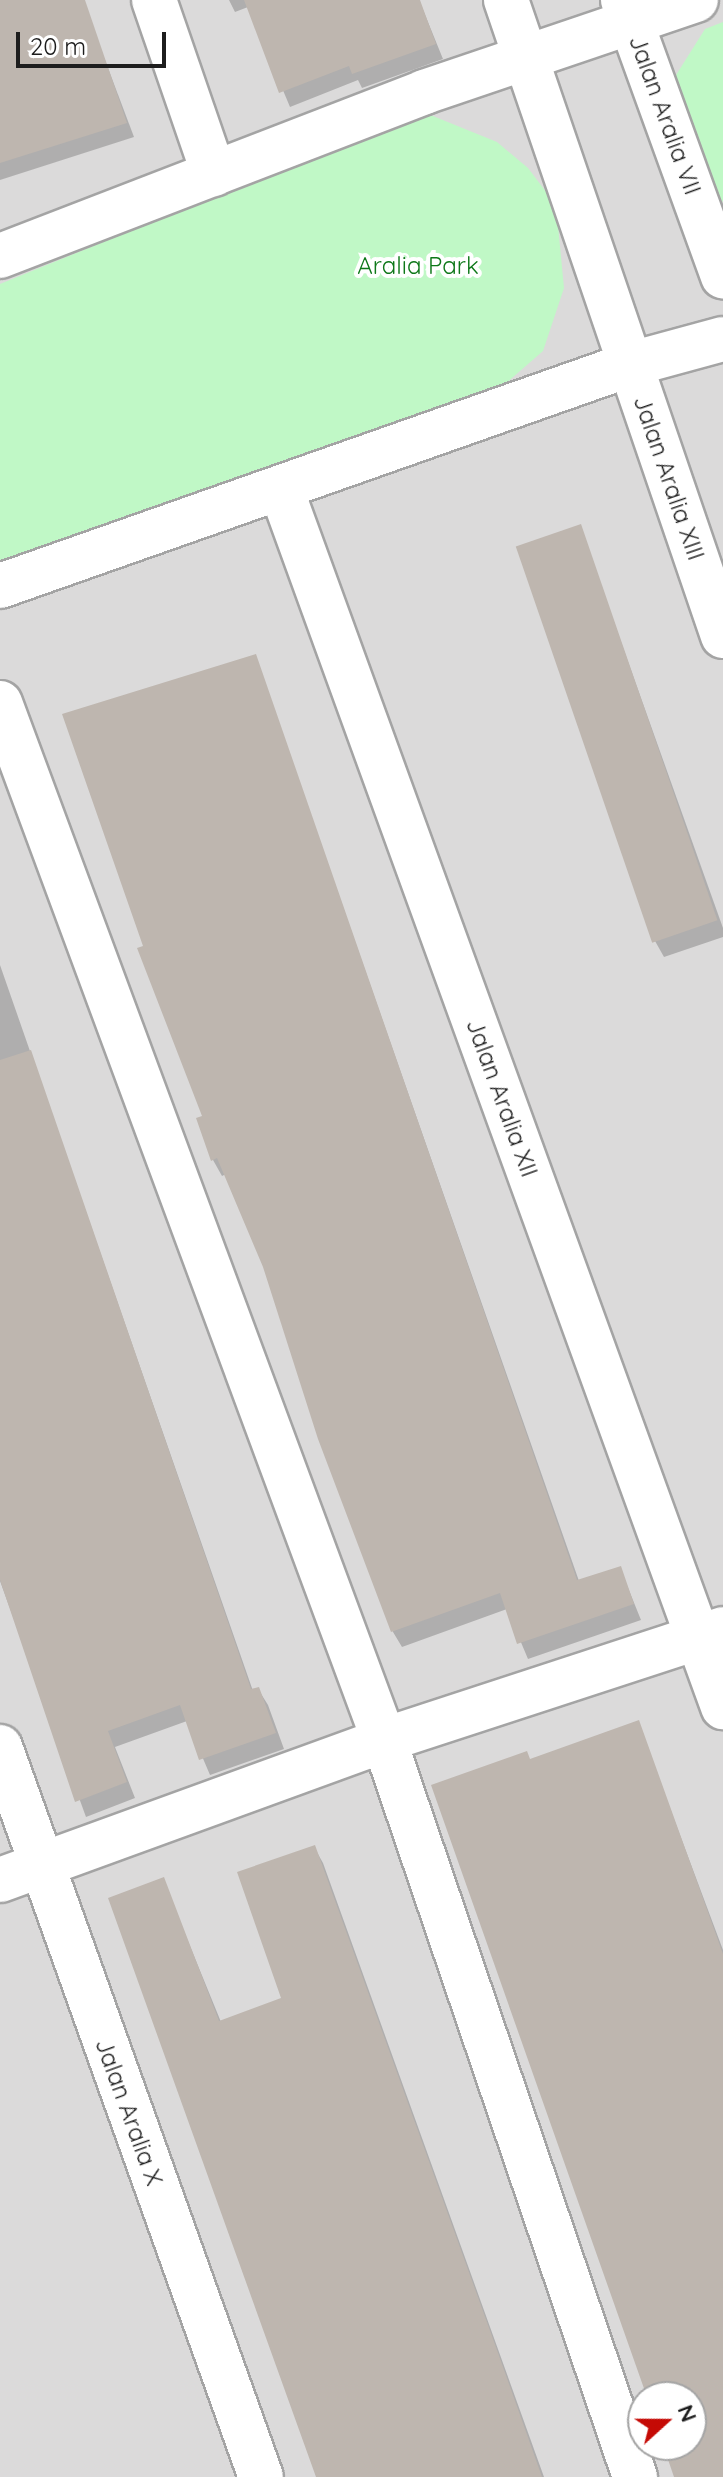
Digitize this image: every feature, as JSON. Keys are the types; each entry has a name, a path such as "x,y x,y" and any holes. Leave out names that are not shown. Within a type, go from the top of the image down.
{"street":[{"path":"154,0 214,174"},
{"path":"506,0 527,57"},
{"path":"0,256 527,57 627,9 696,0"},
{"name":"Jalan Aralia VII","path":"627,9 723,276"},
{"name":"Jalan Aralia XIII","path":"527,57 723,636"},
{"path":"0,586 631,364 723,339"},
{"name":"Jalan Aralia XII","path":"281,489 710,1633 723,1707"},
{"path":"0,703 384,1740 635,2477"},
{"path":"0,1880 384,1740 710,1633"},
{"name":"Jalan Aralia X","path":"0,1747 261,2477"}],"shaded area":[{"path":"0,0 723,0 723,2477 0,2477"}],"green space":[{"path":"723,22 723,202 713,192 671,83 705,29"},
{"name":"Aralia Park","path":"423,112 497,142 528,168 556,205 564,288 543,351 505,384 0,568 0,284"}],"building":[{"path":"0,0 85,0 127,123 0,163"},
{"path":"244,0 420,0 436,44 352,74 349,66 279,93"},
{"path":"581,524 717,920 652,943 516,546"},
{"path":"256,654 577,1580 621,1566 634,1604 517,1644 500,1593 391,1632 318,1439 263,1267 217,1158 211,1161 196,1118 202,1116 137,948 143,946 62,714"},
{"path":"31,1050 251,1689 259,1687 276,1733 199,1760 180,1705 108,1731 127,1782 75,1802 0,1580 0,1060"},
{"path":"639,1720 723,1954 723,2477 674,2477 668,2461 707,2461 707,2381 641,2381 431,1785 527,1751 530,1759"},
{"path":"315,1845 542,2477 316,2477 108,1898 164,1877 219,2021 281,1998 237,1872"}]}
